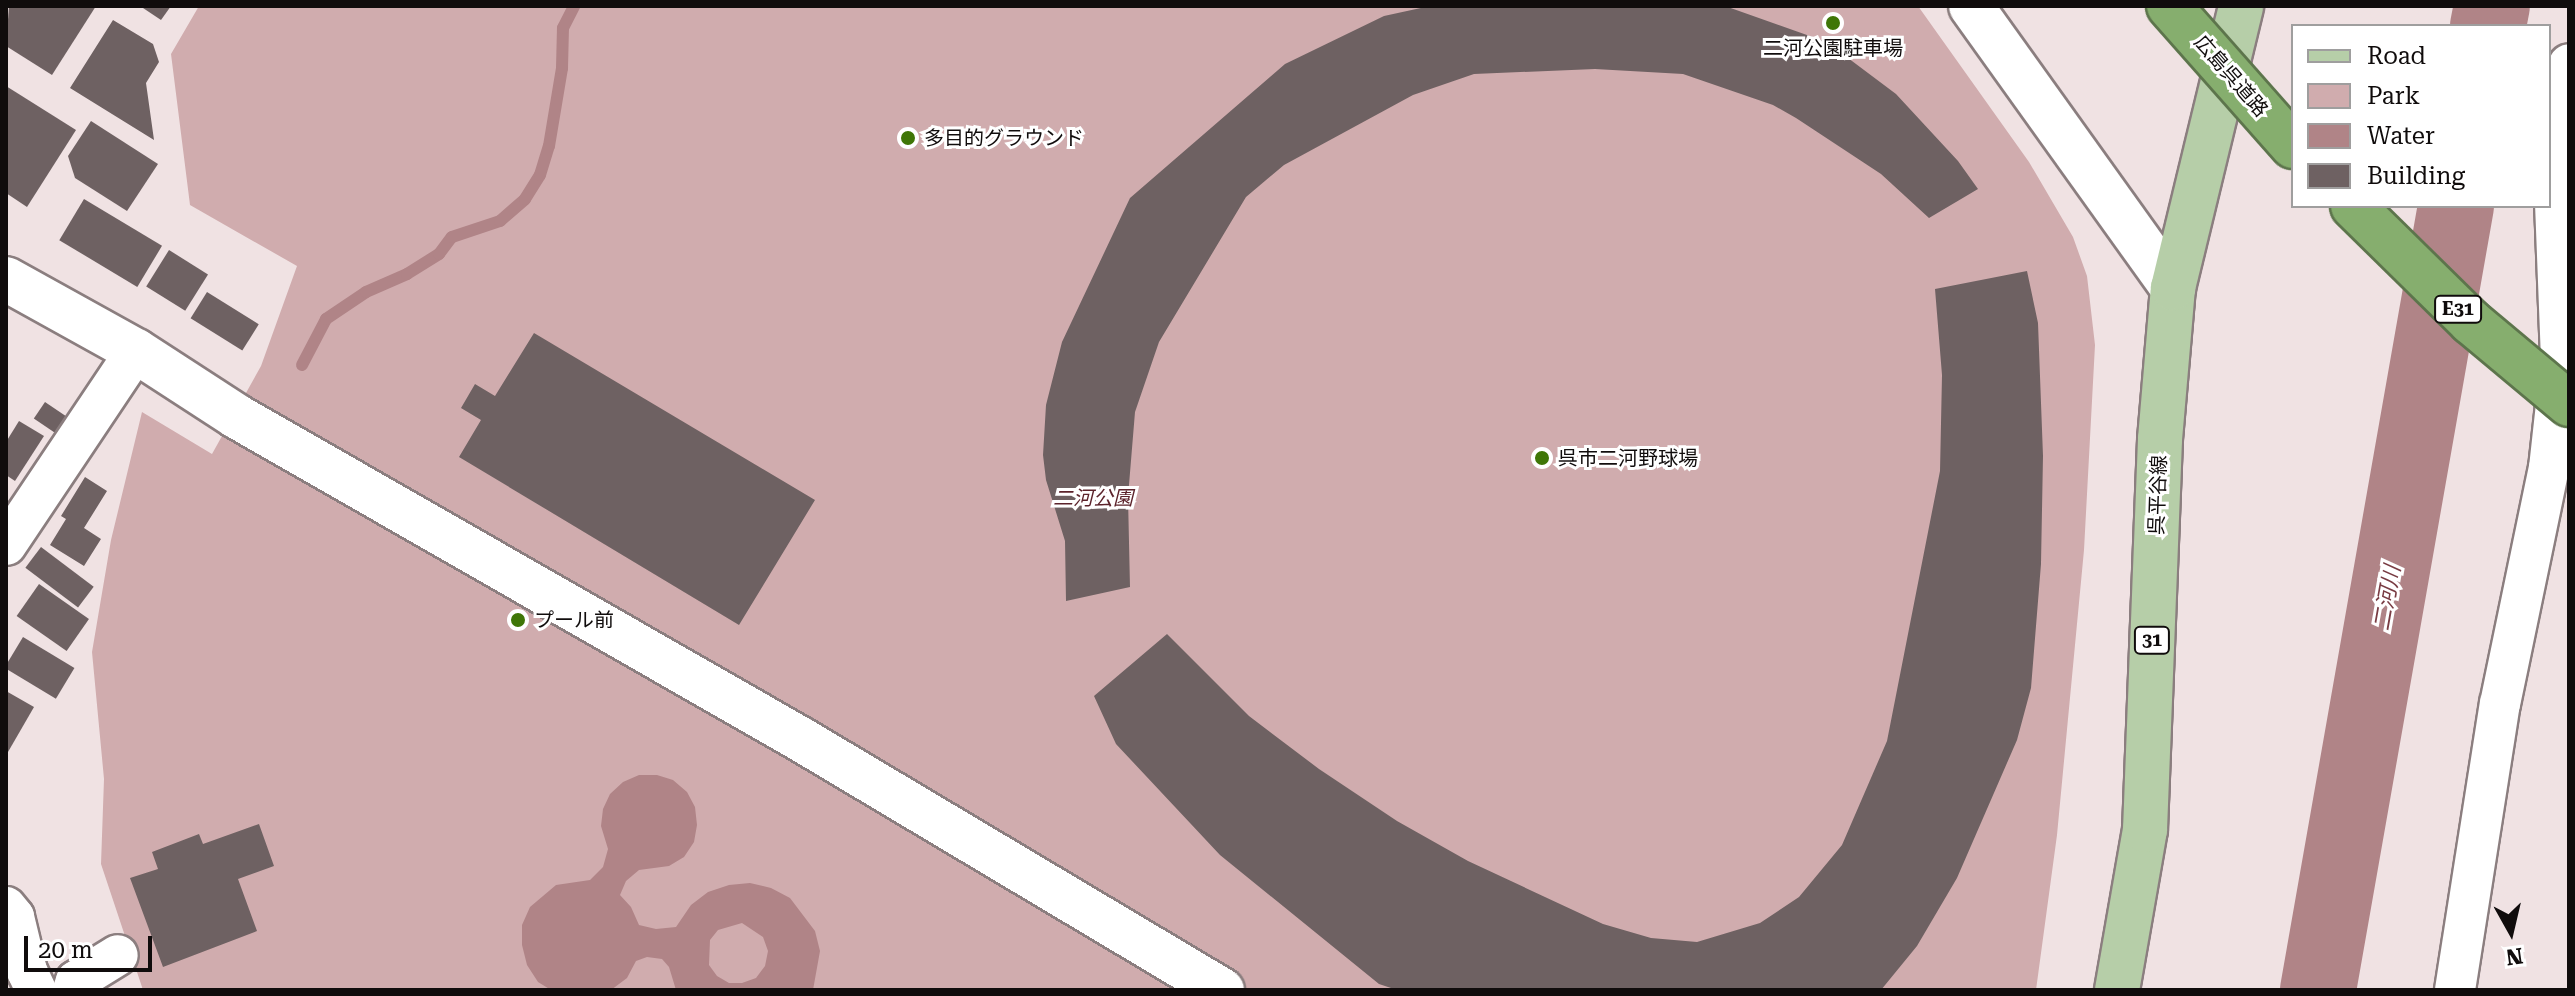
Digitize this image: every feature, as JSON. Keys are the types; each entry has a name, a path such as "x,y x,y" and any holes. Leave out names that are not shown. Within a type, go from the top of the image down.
{"highway":[{"name":"広島呉道路","path":"2169,6 2291,144"},
{"name":"E31","path":"2355,208 2471,322 2569,404"}],"main road":[{"name":"呉平谷線","path":"2117,990 2145,830 2160,439 2173,288 2241,6"}],"street":[{"path":"1971,6 2173,288"},
{"path":"2455,990 2500,704 2549,468 2561,359 2552,125 2569,64"},
{"path":"6,279 136,351 236,416 802,740 1222,990"},
{"path":"6,545 136,351"},
{"path":"6,907 14,917 27,971 36,990"},
{"path":"73,990 76,981 118,955"}],"green space":[{"name":"二河公園","path":"199,6 1918,6 2029,162 2073,237 2087,276 2095,345 2084,550 2057,835 2036,990 143,990 101,864 104,779 92,652 111,540 142,412 212,454 261,366 297,266 190,205 171,54"}],"water":[{"path":"639,775 657,775 673,780 687,792 695,807 697,825 694,842 684,857 669,866 639,870 626,881 620,895 631,907 639,925 656,929 676,927 691,905 708,892 729,885 750,883 771,888 790,898 815,931 820,951 813,990 676,990 669,967 662,959 647,957 636,961 627,978 611,990 551,990 538,982 527,965 522,945 522,925 530,907 556,885 590,880 603,867 608,849 601,826 603,809 610,794 623,782","holes":["742,923 763,937 768,951 765,966 756,978 729,983 717,976 709,965 710,940 718,930"]}],"building":[{"path":"9,6 96,6 52,75 6,46"},
{"path":"140,6 171,6 161,20"},
{"path":"1430,6 1725,6 1821,40 1844,55 1896,94 1958,161 1978,189 1929,218 1881,174 1796,118 1773,105 1683,74 1595,69 1474,74 1413,95 1284,165 1246,197 1159,342 1135,412 1128,497 1130,587 1066,601 1065,541 1046,480 1043,455 1046,405 1062,342 1130,198 1285,64 1384,16"},
{"path":"113,20 153,44 159,62 146,83 154,140 70,88"},
{"path":"6,86 76,130 27,207 6,193"},
{"path":"91,121 158,164 127,211 75,178 68,156"},
{"path":"84,199 162,246 137,287 59,240"},
{"path":"169,250 208,274 185,311 146,286"},
{"path":"2027,271 2038,323 2043,456 2041,564 2031,688 2017,740 1957,878 1917,946 1881,990 1397,990 1379,984 1220,855 1116,744 1094,696 1167,634 1249,716 1319,769 1397,821 1468,861 1603,924 1651,938 1697,942 1760,923 1799,897 1842,845 1887,741 1940,471 1942,375 1935,289"},
{"path":"207,292 259,324 242,351 191,318"},
{"path":"534,333 815,500 739,625 459,457 481,420 461,408 475,384 495,396"},
{"path":"45,402 69,418 58,435 34,419"},
{"path":"19,421 44,436 15,481 6,475 6,442"},
{"path":"85,477 107,491 84,528 101,539 84,566 50,545 66,519 61,516"},
{"path":"41,547 94,587 78,607 25,568"},
{"path":"39,584 89,619 67,651 17,616"},
{"path":"23,637 74,668 56,699 6,669"},
{"path":"6,691 34,707 8,752 6,750"},
{"path":"259,824 274,866 238,879 257,931 163,967 130,878 158,869 152,852 199,834 203,844"}],"waterway":[{"path":"302,365 326,319 366,292 407,274 439,254 452,237 500,221 525,199 540,175 549,146 562,68 563,28 574,6"},
{"name":"二河川","path":"2488,24 2492,6"},
{"name":"二河川","path":"2318,990 2456,208"}],"place":[{"name":"二河公園駐車場","path":"1833,23"},
{"name":"多目的グラウンド","path":"908,138"},
{"name":"呉市二河野球場","path":"1542,458"},
{"name":"プール前","path":"518,620"}]}
